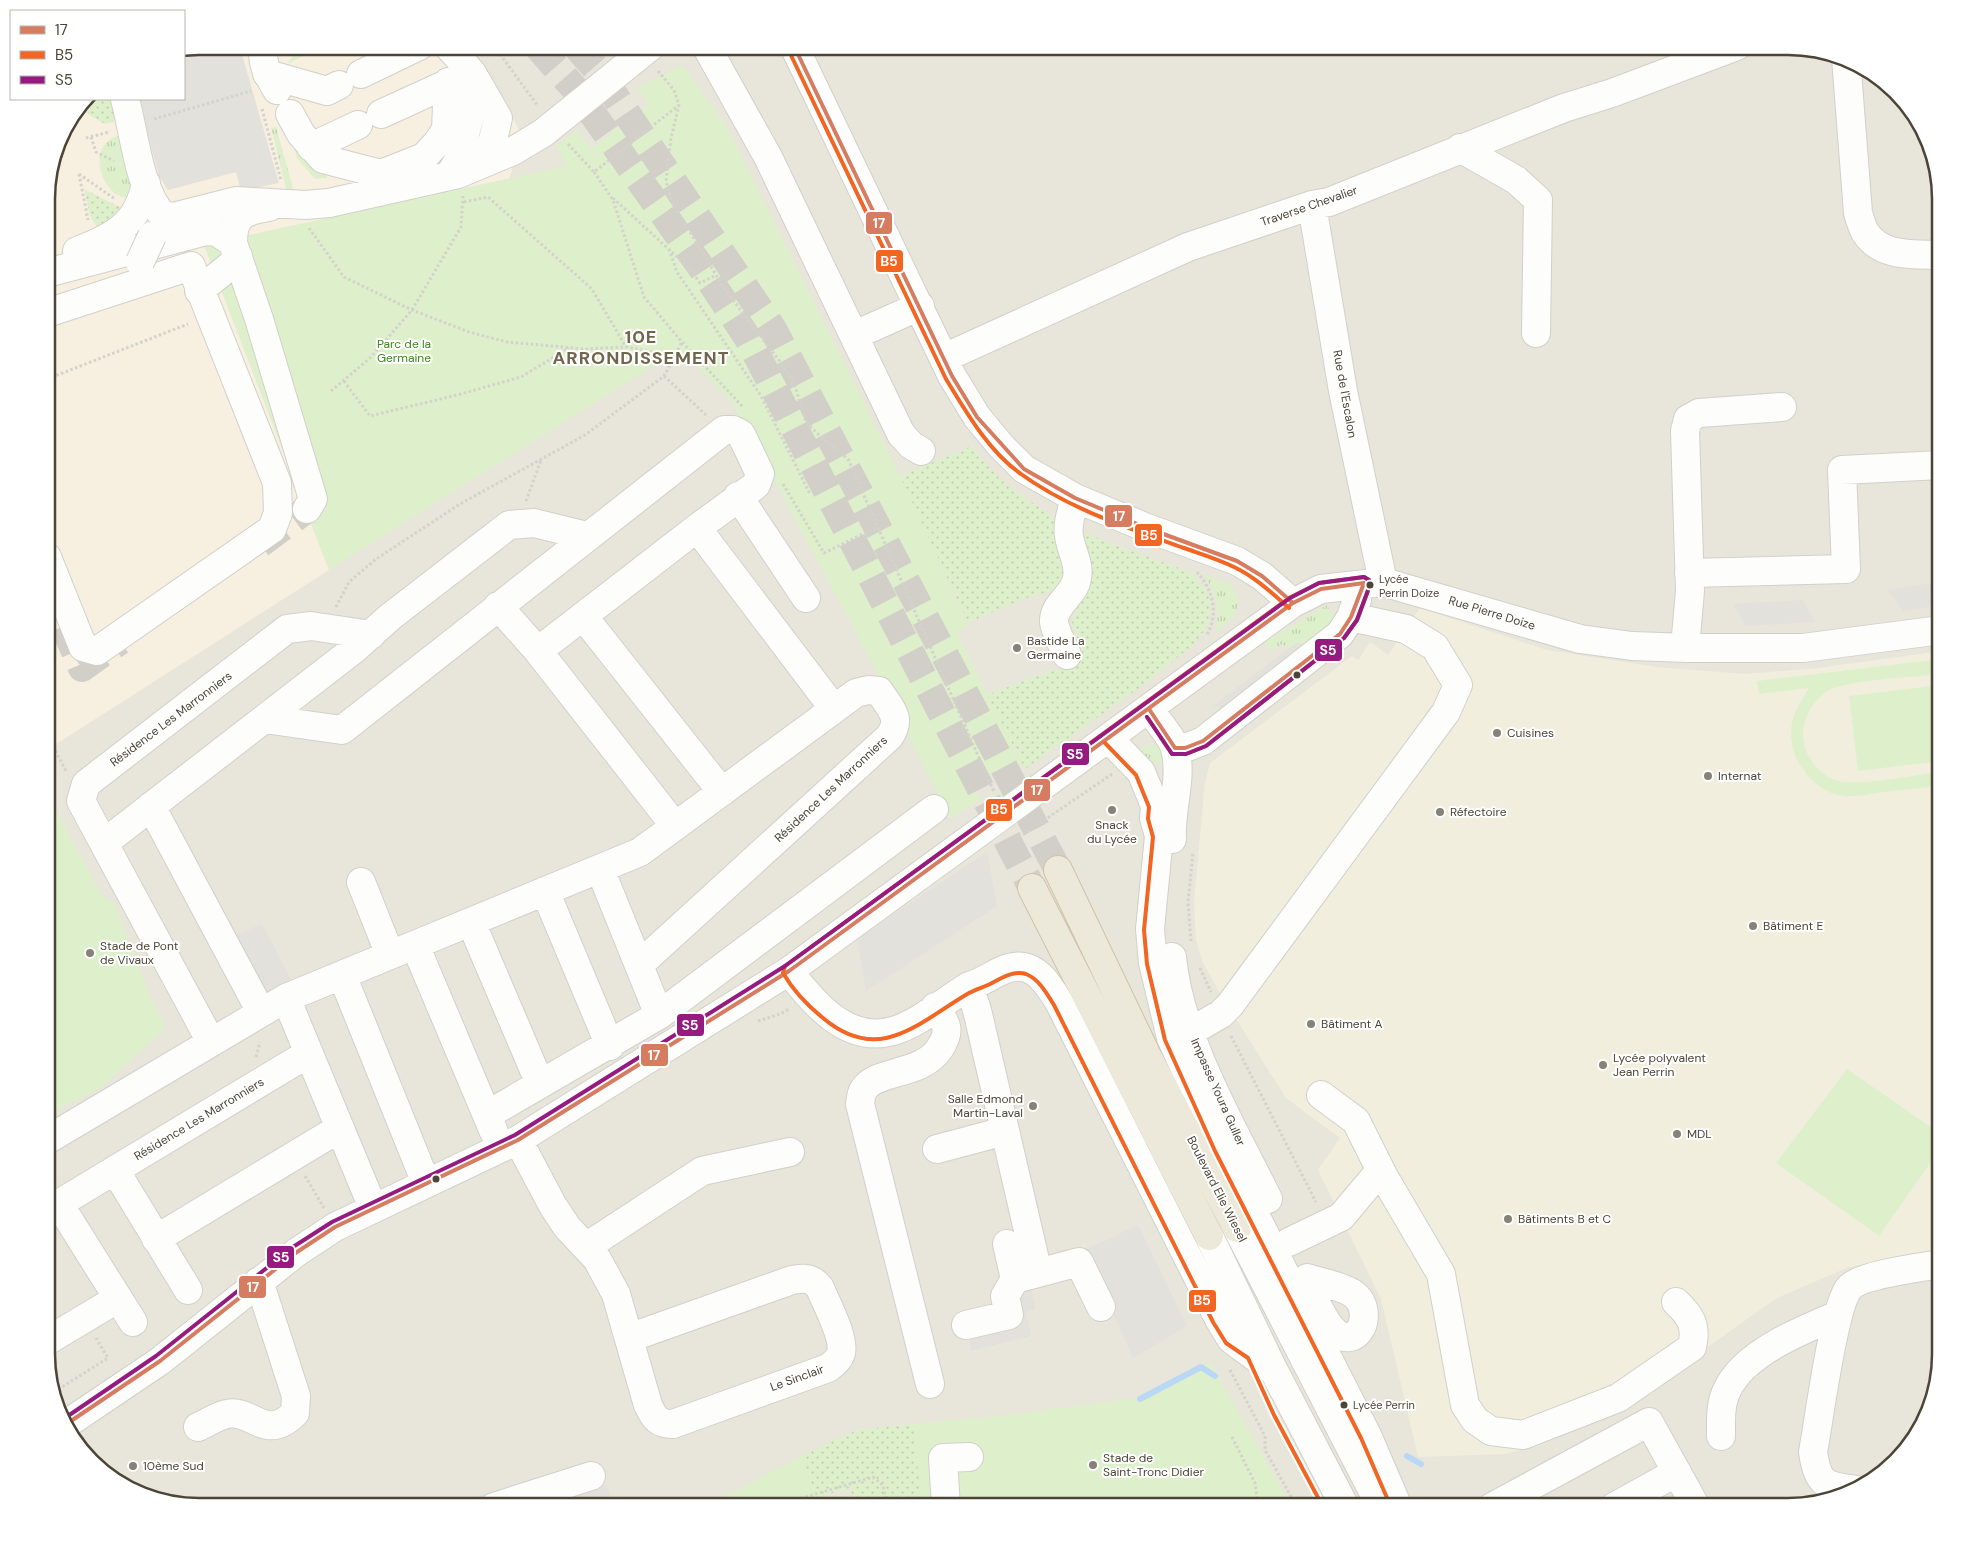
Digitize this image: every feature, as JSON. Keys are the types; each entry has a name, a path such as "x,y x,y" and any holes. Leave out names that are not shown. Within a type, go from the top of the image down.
{"highway":[{"name":"Boulevard Elie Wiesel","path":"1058,870 1148,1058 1237,1228"},
{"path":"1032,888 1209,1236"}],"street":[{"path":"262,55 262,82 311,147 323,159 381,174 424,157 437,143 446,130 466,80"},
{"path":"262,82 327,91 401,55"},
{"path":"453,55 466,80 498,118 524,132 543,133"},
{"path":"158,226 174,217 236,202 329,203 358,198 463,171 512,151 543,133 640,55"},
{"path":"711,55 768,157 901,434 911,446 921,451"},
{"path":"798,55 944,358 977,417 1001,446 1024,469 1076,498 1147,528 1237,561 1262,576 1293,603"},
{"name":"Traverse Chevalier","path":"944,358 1188,248 1312,205 1329,202 1460,148 1713,55"},
{"path":"1847,68 1858,214 1865,232 1876,243 1892,252 1932,254"},
{"path":"311,147 466,80"},
{"path":"463,171 458,161 466,80"},
{"path":"125,100 146,182 158,209 158,226 127,288"},
{"path":"463,171 493,140 498,118"},
{"path":"1460,148 1516,180 1538,200 1536,333"},
{"path":"55,259 101,242 111,242 136,214 143,198 146,182"},
{"path":"288,204 247,212 237,218 233,230 235,250 264,335 285,428 313,499 307,509"},
{"name":"Rue de l'Escalon","path":"1312,205 1374,582"},
{"path":"55,271 206,230 218,232 235,250"},
{"path":"204,303 231,265 235,250"},
{"path":"55,310 191,266 276,483 278,513 272,529 96,651 83,647 55,577"},
{"path":"855,335 920,306"},
{"path":"250,357 264,335"},
{"path":"240,387 258,402 288,477"},
{"path":"1688,636 1689,572 1685,431 1688,419 1699,413 1782,406"},
{"path":"264,718 342,730 724,430 733,430 741,434 760,474 756,485 738,496 538,651"},
{"path":"1689,572 1846,568 1842,470 1932,465"},
{"path":"738,496 806,598"},
{"path":"1067,655 1054,623 1056,612 1072,591 1077,579 1076,559 1069,536 1069,523 1076,498"},
{"path":"104,843 508,525 534,523 587,536"},
{"path":"697,528 834,708"},
{"path":"1175,748 1186,748 1203,741 1340,634 1374,582"},
{"name":"Rue Pierre Doize","path":"71,1421 160,1361 259,1281 297,1252 335,1227 509,1144 788,970 1109,739 1293,603 1321,589 1374,582 1580,639 1632,646 1688,636 1803,648 1932,631"},
{"path":"498,606 538,651 674,826"},
{"path":"583,616 722,792"},
{"path":"1190,1032 1221,1014 1230,1006 1446,712 1458,685 1435,647 1406,629 1351,617"},
{"name":"Résidence Les Marronniers","path":"81,800 86,784 287,630 311,626 371,634"},
{"name":"Résidence Les Marronniers","path":"55,1135 211,1042 262,1025 286,998 640,852 856,693 868,690 878,691 895,717 896,728 882,744 639,965"},
{"path":"1149,709 1175,748 1178,769 1164,803 1154,818 1159,836 1150,928 1153,963 1171,1038 1221,1148 1367,1435 1394,1498"},
{"path":"1109,739 1141,772 1164,803"},
{"path":"81,800 211,1042"},
{"name":"Impasse Youra Guller","path":"1164,803 1164,814 1183,840 1174,857 1169,928 1173,964 1190,1032 1200,1058 1308,1278"},
{"path":"151,806 262,1025"},
{"path":"487,1115 610,1046 659,1015 934,809"},
{"path":"600,868 659,1015"},
{"path":"361,882 390,955"},
{"path":"546,891 610,1046"},
{"path":"471,922 540,1084"},
{"path":"415,945 487,1115 509,1144"},
{"path":"788,970 821,1010 858,1032 876,1034 894,1031 915,1021 969,986 979,984 1002,970 1015,966 1028,967 1038,972 1047,981 1219,1319 1232,1339 1274,1371"},
{"path":"342,975 426,1183"},
{"path":"969,986 977,1010 1005,1131 1026,1276"},
{"path":"286,998 373,1208"},
{"path":"930,1384 860,1104 863,1089 874,1081 922,1065 935,1056 946,1038 947,1026 935,1007"},
{"name":"Résidence Les Marronniers","path":"55,1206 309,1053"},
{"path":"1321,1095 1356,1121 1383,1175 1441,1274 1464,1405 1475,1420 1491,1431 1523,1435 1618,1398 1692,1347 1695,1334 1688,1314 1676,1302"},
{"path":"156,1239 340,1128"},
{"path":"937,1150 1005,1131"},
{"name":"Le Sinclair","path":"509,1144 567,1227 597,1259 616,1294 648,1405 654,1418 664,1424 673,1424 828,1368 836,1362 841,1352 841,1341 820,1288 815,1282 805,1278 792,1280 629,1338"},
{"path":"586,1247 702,1172 790,1152"},
{"path":"115,1170 188,1290"},
{"path":"1289,1242 1341,1217 1373,1179 1383,1175"},
{"name":"Résidence Les Marronniers","path":"55,1210 133,1322"},
{"name":"Boulevard Elie Wiesel","path":"1237,1228 1376,1498"},
{"path":"1209,1236 1274,1371 1340,1498"},
{"path":"1007,1244 1026,1276"},
{"path":"966,1325 1009,1315 1005,1296 1026,1276 1079,1262 1102,1307"},
{"path":"1839,1488 1832,1487 1816,1473 1813,1452 1838,1315 1849,1288 1868,1278 1932,1266"},
{"path":"198,1427 227,1414 236,1414 257,1423 271,1425 288,1420 296,1413 296,1396 259,1281"},
{"path":"55,1336 118,1299"},
{"path":"1721,1436 1722,1408 1727,1390 1743,1366 1802,1330 1838,1315"},
{"path":"1323,1349 1325,1400"},
{"path":"1253,1354 1280,1412 1325,1498"},
{"path":"1509,1498 1649,1422 1691,1498"},
{"path":"945,1498 943,1458 969,1457"},
{"path":"1630,1498 1677,1472"},
{"path":"522,1498 591,1476"}],"path":[{"path":"651,55 661,76 674,90 679,105 671,138 666,181 673,204 716,275 782,363 794,383 806,422 824,440 848,459 997,798"},
{"path":"86,138 132,125 262,82"},
{"path":"278,105 290,215 306,223 344,277 412,310 469,332 507,342 584,350 626,347 674,356"},
{"path":"331,391 370,358 412,310 461,226 464,202 463,171"},
{"path":"594,172 613,200 644,297 682,342 741,404 745,412"},
{"path":"79,174 88,218 86,225"},
{"path":"609,194 688,267 700,283 716,275"},
{"path":"464,202 488,197 520,224 592,289 626,347"},
{"path":"669,249 677,272 761,396 810,494"},
{"path":"55,375 204,303"},
{"path":"330,629 337,604 349,582 376,559 460,504 585,435 664,376 682,342"},
{"path":"344,380 370,416 457,396 522,377 569,348"},
{"path":"664,376 724,430"},
{"path":"518,524 541,459"},
{"path":"782,482 824,552 877,527"},
{"path":"1192,568 1209,588 1214,615 1212,626 1202,644"},
{"path":"55,750 81,800"},
{"path":"1014,826 1019,835 1024,834 1118,771"},
{"path":"1183,840 1192,950"},
{"path":"1199,966 1215,1000"},
{"path":"778,1007 780,1014"},
{"path":"250,1089 262,1025"},
{"path":"1232,1037 1321,1210"},
{"path":"294,1156 326,1211"},
{"path":"60,1388 108,1358 83,1319"},
{"path":"1227,1365 1266,1436 1265,1450 1293,1498"},
{"path":"1232,1437 1256,1483 1257,1498"},
{"path":"802,1498 873,1477 883,1485 885,1498"}],"shaded area":[{"path":"199,55 1788,55 1807,56 1843,66 1860,74 1876,85 1902,111 1917,135 1929,171 1932,190 1932,1363 1924,1400 1917,1418 1902,1442 1876,1468 1852,1483 1816,1495 1797,1498 190,1498 153,1490 135,1483 111,1468 91,1449 74,1426 63,1400 55,1363 55,190 60,162 66,144 79,119 94,100 185,100 185,56"},
{"path":"242,55 279,183 241,191 236,172 168,190 159,176 138,100 185,100 185,56"},
{"path":"473,55 487,71 523,137 509,179 204,245 329,570 55,745 55,190 60,162 70,135 79,119 94,100 185,100 185,56"},
{"path":"1932,583 1932,606 1903,611 1887,590"},
{"path":"1803,600 1815,622 1746,626 1733,604"},
{"name":"Lycée polyvalent Jean Perrin","path":"1420,608 1547,650 1657,667 1745,674 1818,668 1932,652 1932,1251 1849,1267 1777,1298 1621,1408 1538,1446 1504,1454 1418,1457 1381,1299 1318,1170 1340,1138 1286,1098 1236,1019 1240,1012 1224,1001 1202,961 1196,939 1194,902 1205,783 1210,763 1352,656 1358,660 1370,642 1388,655"},
{"path":"1296,643 1318,645 1233,709 1213,706"},
{"path":"987,852 997,906 866,991 857,938"},
{"path":"262,924 293,983 263,995 233,936"},
{"path":"1138,1225 1187,1326 1133,1358 1085,1250"},
{"path":"1031,1288 1036,1309 1026,1312 1031,1336 971,1351 966,1325 1005,1296"},
{"path":"587,1462 590,1471 499,1498 470,1498"},
{"path":"607,1484 611,1498 561,1498"}],"green space":[{"path":"294,55 305,55 289,63"},
{"name":"Parc de la Germaine","path":"682,65 725,123 900,476 968,625 957,633 1022,764 998,780 993,773 973,786 980,800 950,818 870,659 732,402 687,357 657,364 329,570 204,245 566,166 557,145 577,130 591,149 649,104 637,88"},
{"path":"94,100 113,100 116,121 105,124 85,111"},
{"path":"276,127 293,188 287,192 271,128"},
{"path":"290,134 326,171 327,178 315,179 297,158"},
{"path":"117,136 121,137 137,195 126,197 116,194 102,176 101,152 106,143"},
{"path":"84,189 124,209 100,232 90,216"},
{"path":"972,446 1001,478 1023,496 1060,521 1068,577 1057,589 1020,600 968,623 900,476"},
{"path":"1078,529 1104,541 1190,572 1203,584 1209,597 1210,614 1208,626 1194,644 1146,683 1025,769 987,695 1050,671 1075,668 1082,653 1072,622 1089,579"},
{"path":"1203,574 1230,584 1239,600 1235,616 1216,632 1216,601 1212,588"},
{"path":"1327,605 1333,616 1333,626 1318,645 1296,643 1288,648 1282,644 1271,651 1265,642"},
{"path":"1932,660 1932,675 1849,684 1828,691 1813,704 1807,716 1803,736 1807,752 1816,767 1838,781 1869,782 1932,773 1932,787 1853,796 1834,794 1823,789 1814,782 1799,763 1791,741 1793,719 1809,688 1759,694 1757,681"},
{"path":"1932,686 1932,762 1858,771 1849,696"},
{"path":"1151,744 1162,749 1170,762 1143,763 1134,751"},
{"name":"Stade de Pont de Vivaux","path":"55,808 102,896 114,903 153,1003 155,1003 164,1024 164,1030 98,1090 55,1110"},
{"path":"1847,1069 1932,1128 1932,1161 1879,1236 1776,1163"},
{"name":"Stade de Saint-Tronc Didier","path":"1210,1362 1287,1498 921,1498 913,1424 999,1416 1145,1397"},
{"path":"913,1424 921,1498 853,1498 850,1488 815,1498 802,1456 857,1430"},
{"path":"802,1456 815,1498 722,1498"}],"waterway":[{"path":"1140,1399 1201,1367 1215,1376"},
{"path":"1407,1456 1421,1464"}],"tunnel":[{"path":"545,55 575,89 703,270 749,340 1032,888"},
{"path":"584,55 598,71 773,329 1058,870"},
{"path":"260,544 307,509"},
{"path":"64,626 82,668 120,641"}],"transit line":[{"name":"B5","path":"791,55 946,379 988,443 1009,465 1059,498 1100,517 1228,564 1242,571 1263,586 1289,608"},
{"name":"17","path":"798,55 952,376 977,417 1024,469 1075,498 1147,528 1237,561 1262,576 1293,603"},
{"name":"B5","path":"1147,717 1172,754 1186,754 1206,746 1344,638 1357,620 1370,585 1369,580 1364,577 1319,583 1289,598 785,966 783,973 791,986 823,1018 844,1032 863,1038 881,1039 899,1034 916,1026 969,993 1008,975 1026,974 1039,983 1054,1005 1213,1322 1226,1343 1248,1358 1274,1415 1318,1498"},
{"name":"S5","path":"69,1415 156,1356 293,1247 332,1222 515,1135 785,966 1290,598 1319,583 1364,577 1369,580 1370,585 1357,620 1344,638 1206,746 1186,754 1172,754 1147,717"},
{"name":"17","path":"71,1421 160,1361 297,1252 335,1227 518,1140 789,971 1293,603 1321,589 1364,583 1351,617 1340,634 1203,741 1185,748 1175,748 1149,709"},
{"name":"B5","path":"1105,743 1136,775 1149,807 1148,819 1153,837 1144,930 1147,964 1165,1040 1215,1151 1361,1438 1387,1498"}],"place":[{"name":"Lycée Perrin Doize","path":"1370,585"},
{"name":"Bastide La Germaine","path":"1017,648"},
{"name":"Cuisines","path":"1497,733"},
{"name":"Internat","path":"1708,776"},
{"name":"Snack du Lycée","path":"1112,810"},
{"name":"Réfectoire","path":"1440,812"},
{"name":"Bâtiment E","path":"1753,926"},
{"name":"Stade de Pont de Vivaux","path":"90,953"},
{"name":"Bâtiment A","path":"1311,1024"},
{"name":"Lycée polyvalent Jean Perrin","path":"1603,1065"},
{"name":"Salle Edmond Martin-Laval","path":"1033,1106"},
{"name":"MDL","path":"1677,1134"},
{"name":"Bâtiments B et C","path":"1508,1219"},
{"name":"Lycée Perrin","path":"1344,1405"},
{"name":"Stade de Saint-Tronc Didier","path":"1093,1465"},
{"name":"10ème Sud","path":"133,1466"}],"district":[{"name":"10E ARRONDISSEMENT","path":"641,347"}]}
